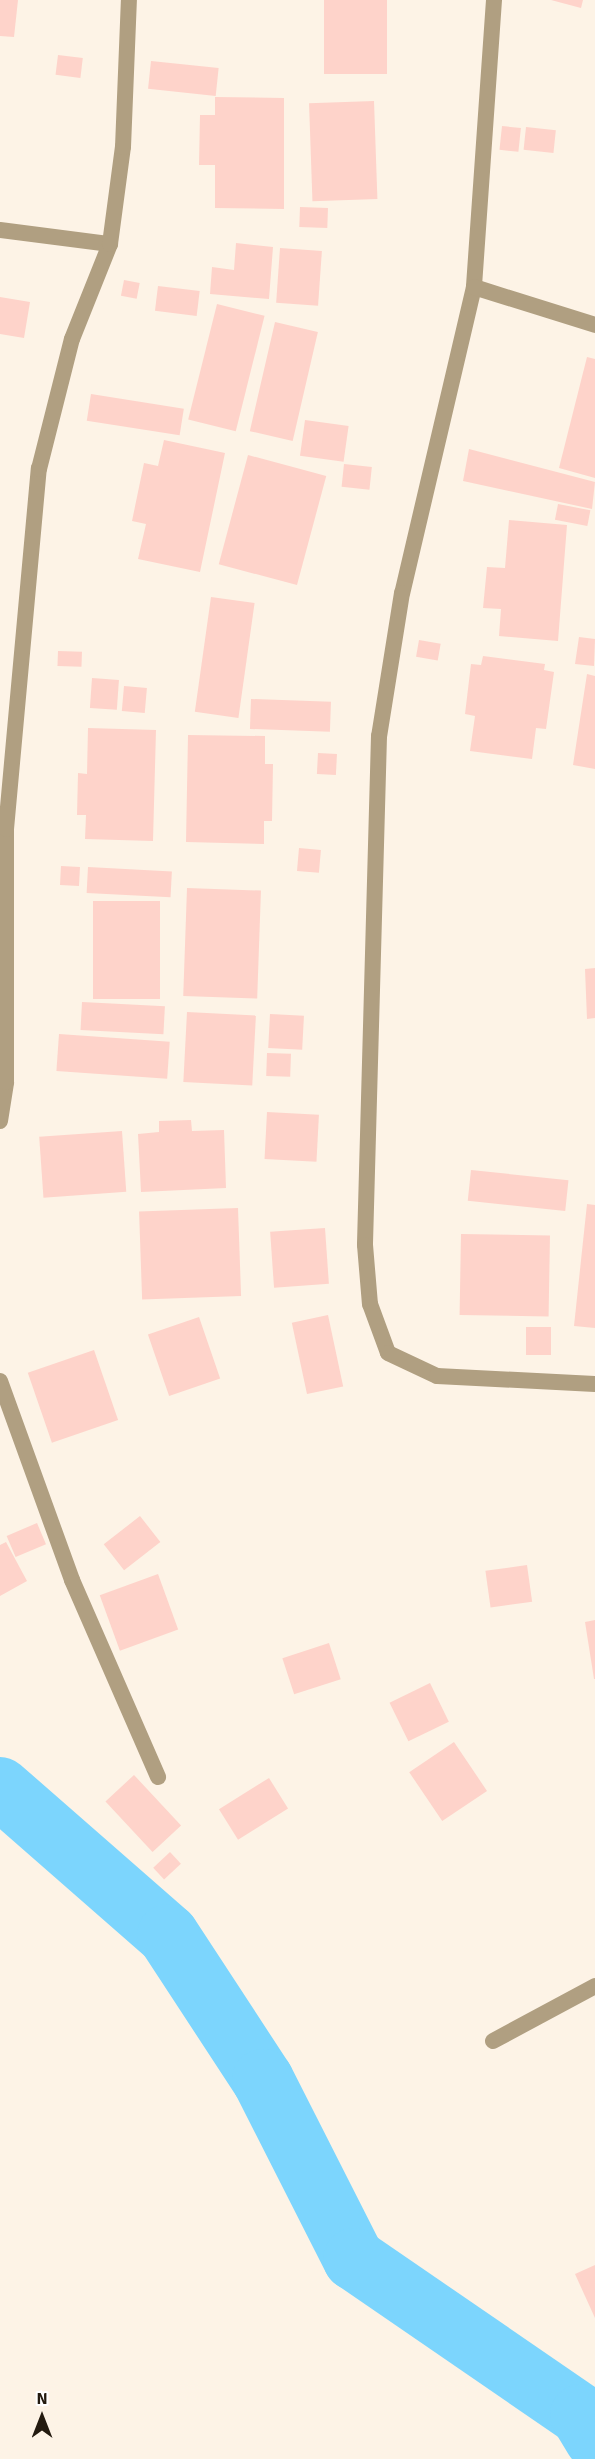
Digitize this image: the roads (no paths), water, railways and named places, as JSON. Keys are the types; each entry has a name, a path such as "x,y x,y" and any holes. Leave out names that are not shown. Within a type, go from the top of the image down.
{"street":[{"path":"0,1121 6,1082 6,829 39,469 72,339 110,244 123,147 129,0"},
{"path":"494,0 474,287 402,593 379,736 365,1234 370,1304 388,1353 437,1376 595,1383"},
{"path":"0,230 110,244"},
{"path":"474,287 595,325"},
{"path":"0,1381 72,1580 158,1777"},
{"path":"493,2041 595,1986"}],"waterway":[{"path":"0,1788 168,1935 263,2080 354,2259 581,2415 595,2438"}]}
